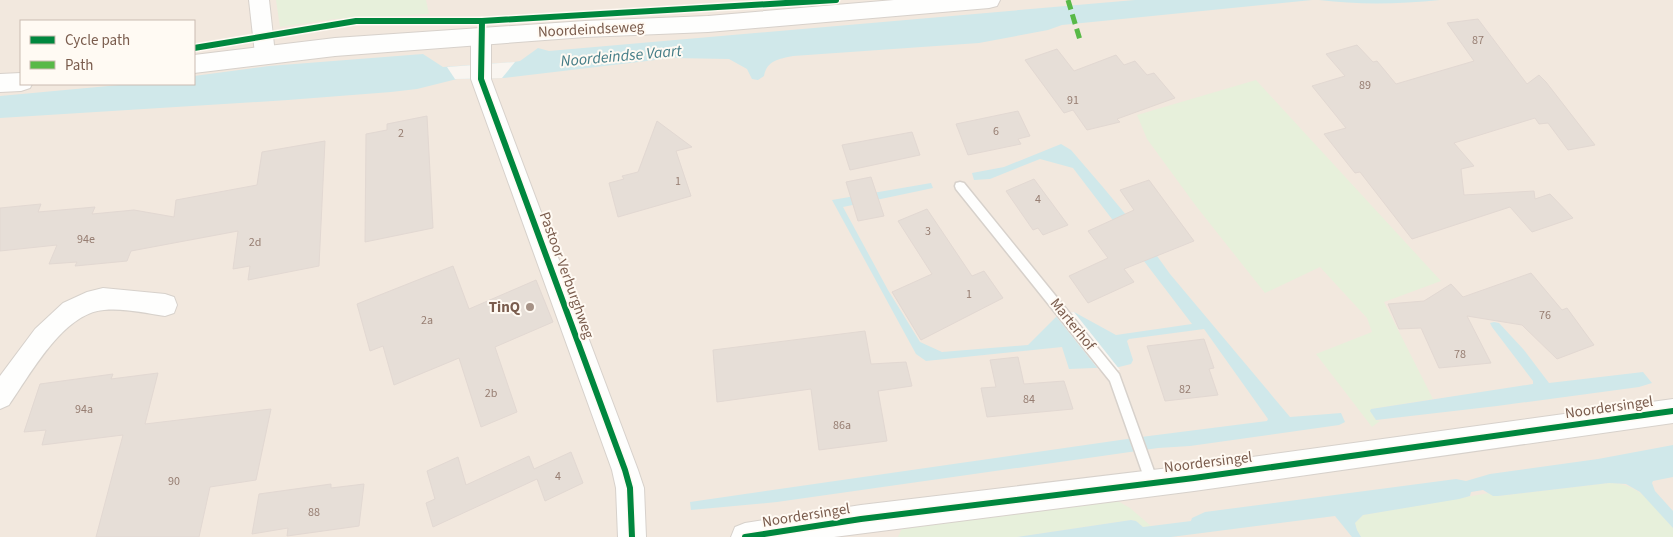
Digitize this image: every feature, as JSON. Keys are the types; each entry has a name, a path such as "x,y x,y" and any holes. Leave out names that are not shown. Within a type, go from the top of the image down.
{"street":[{"path":"258,0 264,45"},
{"name":"Noordeindseweg","path":"195,64 264,45 334,47 481,36 708,24 989,0"},
{"name":"Pastoor Verburghweg","path":"481,36 481,72 626,470 630,488 632,537"},
{"path":"0,83 20,82"},
{"path":"0,397 42,338 62,317 82,304 102,298 165,305"},
{"name":"Noordersingel","path":"745,537 1148,470 1204,476 1673,411"}],"lane":[{"name":"Marterhof","path":"960,186 1115,378 1148,470"}],"shaded area":[{"path":"0,0 1673,0 1673,537 0,537"}],"green space":[{"path":"276,0 426,0 429,14 334,19 280,27"},
{"path":"1256,80 1441,281 1384,302 1433,399 1371,409 1376,420 1380,421 1372,427 1316,354 1372,332 1367,318 1320,267 1265,293 1196,206 1147,139 1137,115"},
{"path":"1609,483 1620,484 1638,491 1673,528 1673,537 1361,537 1355,523 1363,515 1489,493 1493,496 1498,496"},
{"path":"1116,500 1130,508 1151,526 1143,527 1136,521 1131,520 1017,537 898,537 903,526"}],"water":[{"name":"Noordeindse Vaart","path":"1135,0 1312,0 1062,25 1048,30 979,43 793,56 778,59 771,63 764,76 758,80 752,79 747,69 729,59 672,58 504,78 457,79 417,89 391,92 0,118 0,96 119,85 195,85 195,76 269,66 423,54 443,67 514,62 520,61 538,48 549,51"},
{"path":"1319,0 1440,0 1349,3"},
{"path":"1061,144 1071,150 1102,186 1137,228 1170,274 1290,417 1341,413 1345,422 1339,425 1190,446 1158,448 777,502 691,510 690,502 1141,437 1267,421 1268,419 1204,329 1129,339 1127,341 1133,360 1131,364 1119,367 1069,369 1062,347 926,361 916,354 832,200 931,183 933,188 843,207 888,290 920,342 942,352 1028,345 1056,317 1074,312 1116,335 1192,324 1073,168 1040,159 990,179 974,180 972,173 1004,167"},
{"path":"1490,323 1499,323 1524,350 1549,383 1643,372 1652,383 1639,387 1376,420 1370,411 1371,409 1533,384 1533,381 1492,327"},
{"path":"1673,445 1673,477 1653,481 1652,483 1655,491 1673,511 1673,528 1640,492 1626,484 1609,483 1498,496 1493,496 1483,490 1471,492 1470,496 1459,499 1363,515 1355,523 1361,537 1352,537 1335,516 1171,537 1017,537 1131,520 1136,521 1143,527 1191,521 1192,518 1205,512 1456,479 1466,481 1490,474 1598,459"}],"pier":[{"path":"515,62 502,78 455,79 447,67"},
{"path":"1074,312 1120,370 1099,370 1055,315"}],"building":[{"path":"1478,19 1527,84 1539,75 1595,145 1568,150 1548,123 1539,124 1535,118 1454,143 1474,166 1461,169 1464,195 1534,191 1535,199 1550,194 1573,218 1532,232 1510,207 1412,239 1360,172 1355,173 1324,134 1346,128 1312,86 1345,76 1326,54 1357,45 1373,62 1377,61 1396,84 1474,61 1447,23"},
{"path":"1057,49 1074,71 1116,55 1124,65 1135,61 1147,75 1154,73 1175,98 1117,119 1120,122 1087,130 1073,110 1064,113 1025,60"},
{"path":"1018,111 1030,136 1018,139 1021,144 968,155 956,124"},
{"path":"427,116 433,228 365,242 366,134 387,130 387,124"},
{"path":"657,121 692,147 676,151 691,196 618,217 609,183 624,179 622,176 638,172"},
{"path":"912,132 920,155 850,170 842,145"},
{"path":"325,141 319,266 248,280 250,266 233,269 238,231 131,251 127,261 75,266 77,262 49,264 57,245 0,251 0,208 41,204 38,212 95,207 92,214 134,210 174,217 176,200 257,185 262,152"},
{"path":"871,177 884,216 858,221 846,182"},
{"path":"1034,179 1068,225 1043,235 1038,228 1033,230 1006,191"},
{"path":"1149,180 1194,241 1124,269 1134,282 1088,303 1069,276 1108,258 1088,231 1134,210 1120,190"},
{"path":"927,209 972,276 984,271 1003,298 921,340 892,292 932,274 898,221"},
{"path":"453,266 469,309 536,280 553,322 495,347 517,412 481,427 459,358 394,385 383,346 370,351 357,304"},
{"path":"1531,273 1562,310 1567,308 1594,345 1557,359 1522,325 1467,316 1491,363 1439,368 1421,328 1399,329 1388,304 1424,301 1451,284 1463,297"},
{"path":"865,331 871,364 906,362 912,386 878,391 887,441 819,450 811,389 717,402 713,350"},
{"path":"1204,339 1214,368 1209,369 1218,395 1165,401 1147,346"},
{"path":"1018,357 1024,384 1064,381 1073,409 987,417 981,388 996,387 990,360"},
{"path":"158,373 145,424 271,409 256,480 210,487 199,537 96,537 123,435 42,445 46,430 24,432 40,384 113,374 111,379"},
{"path":"571,452 583,483 545,501 537,479 433,527 426,503 435,499 427,471 458,457 466,485 529,456 534,469"},
{"path":"331,484 331,488 364,484 359,526 287,536 288,528 252,534 259,494"}],"marked path":[{"path":"1068,0 1080,40"}],"cycle path":[{"path":"195,48 356,21 482,21 836,0"},
{"path":"482,21 481,79 625,470 630,488 632,537"},
{"path":"745,537 861,519 1194,478 1673,411"}],"place":[{"name":"TinQ","path":"530,307"}]}
